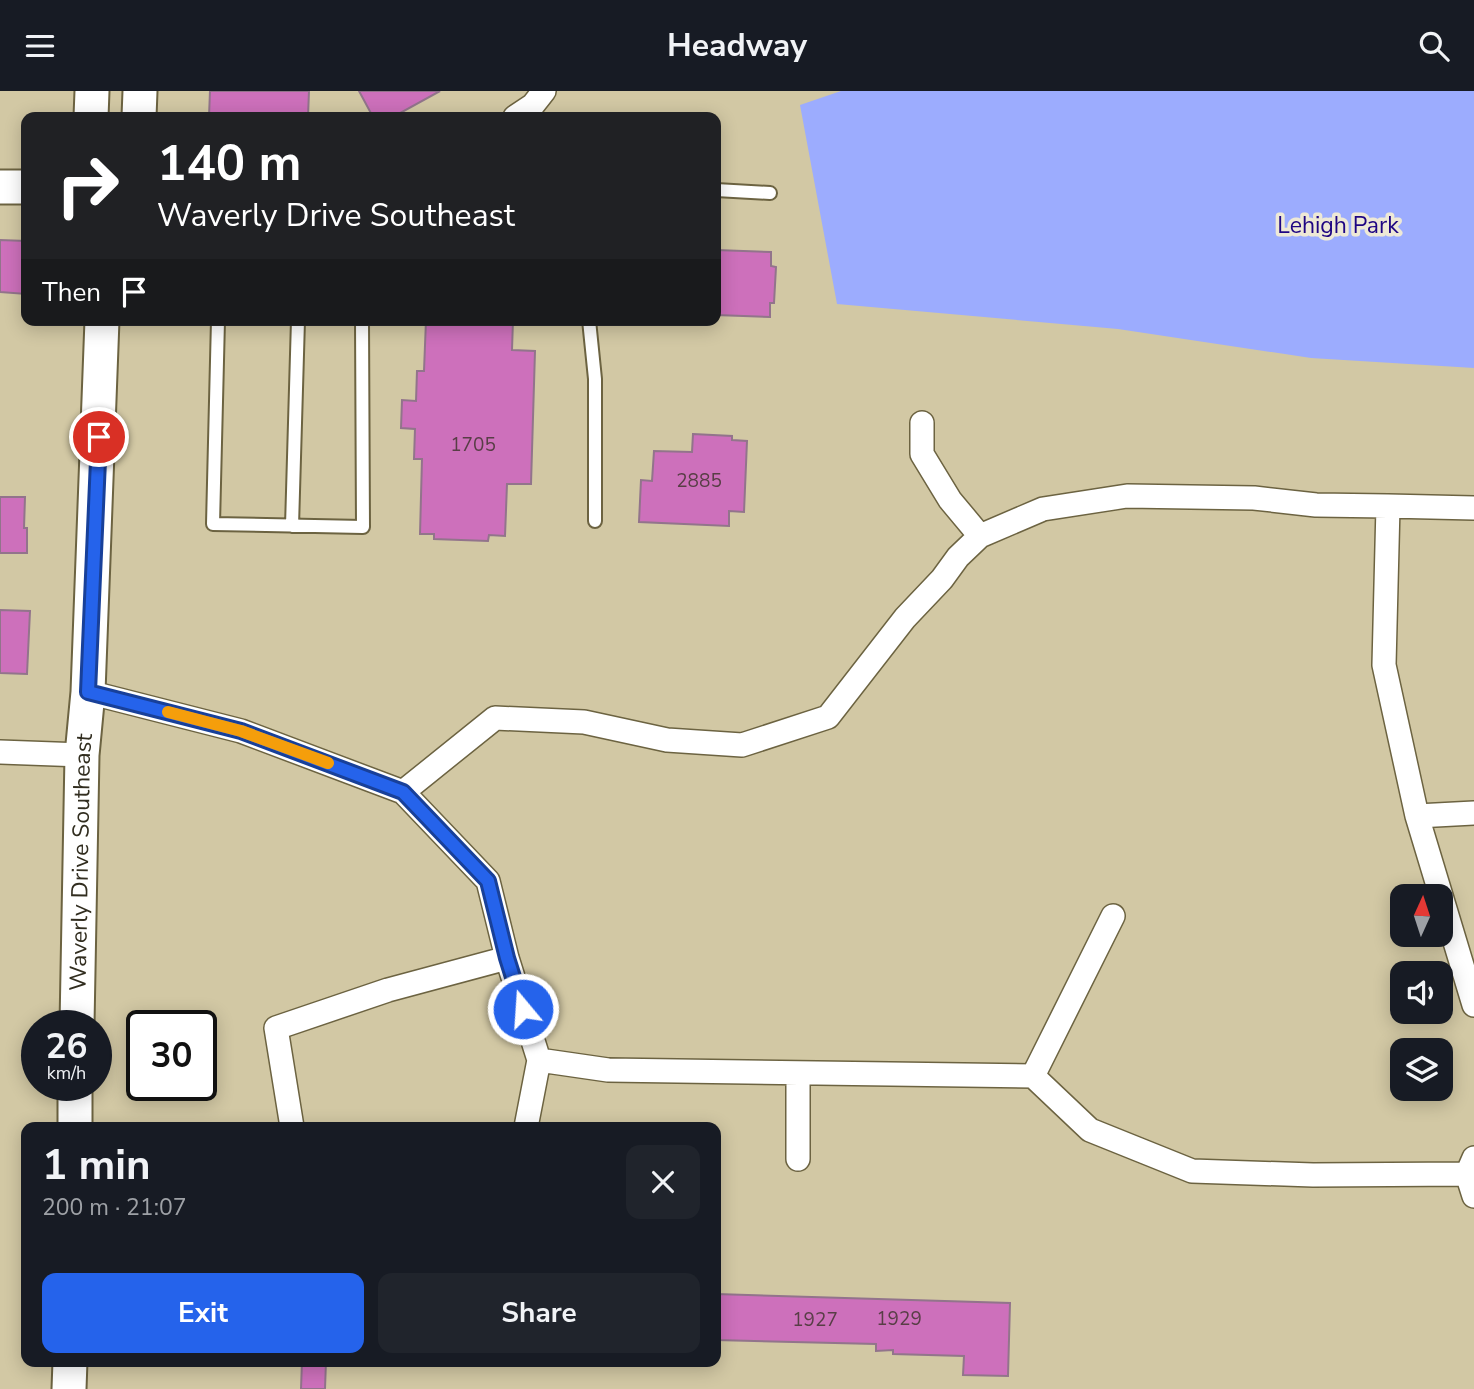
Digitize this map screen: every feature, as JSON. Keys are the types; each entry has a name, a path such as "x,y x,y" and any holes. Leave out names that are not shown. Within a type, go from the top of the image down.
{"main road":[{"path":"91,112 92,91"},
{"path":"139,112 140,91"},
{"path":"0,187 21,187"},
{"name":"Waverly Drive Southeast","path":"77,1010 82,755 88,692 102,326"},
{"path":"75,1101 75,1122"},
{"path":"69,1389 70,1367"}],"street":[{"path":"922,423 922,454 950,500 980,536"},
{"path":"403,792 495,718 584,722 667,740 742,745 828,717 905,618 942,579 958,557 980,536 1043,509 1127,496 1254,498 1316,505 1474,508"},
{"path":"1388,506 1384,665 1417,817 1474,1005"},
{"path":"88,692 241,731 403,792 488,881 507,958 540,1060 527,1122"},
{"path":"0,752 82,755"},
{"path":"1417,817 1474,813"},
{"path":"1032,1076 1113,916"},
{"path":"291,1122 276,1028 388,990 507,958"},
{"path":"540,1060 608,1070 1032,1076 1090,1130 1192,1171 1472,1176"},
{"path":"798,1073 798,1159"}],"lane":[{"path":"721,190 770,193"},
{"path":"218,326 213,524 363,527 362,326"},
{"path":"292,526 298,326"},
{"path":"590,326 595,379 595,521"}],"green space":[{"name":"Lehigh Park","path":"841,91 1474,91 1474,368 1311,358 1118,329 837,304 800,105"}],"building":[{"path":"210,91 309,91 308,112 209,112"},
{"path":"359,91 440,91 402,112 370,112"},
{"path":"0,240 21,241 21,294 0,292"},
{"path":"721,250 771,252 771,266 776,267 774,303 770,303 770,317 721,315"},
{"path":"426,326 513,326 512,350 535,351 531,484 507,484 505,536 489,535 488,541 434,539 434,534 420,534 422,459 414,459 415,429 401,428 402,400 416,401 417,371 424,371"},
{"path":"693,434 732,436 732,440 747,441 744,512 729,511 729,526 639,522 641,480 652,481 654,451 692,452"},
{"path":"0,497 25,497 24,528 27,528 27,553 0,553"},
{"path":"0,610 30,611 27,674 0,673"},
{"path":"721,1294 1010,1303 1008,1376 963,1375 964,1356 893,1354 893,1350 876,1351 876,1344 721,1340"},
{"path":"302,1367 326,1367 325,1389 301,1389"}],"slow traffic":[{"path":"168,712 241,731 328,763"}],"route":[{"path":"99,437 88,692 241,731 403,792 488,881 523,1009"}]}
